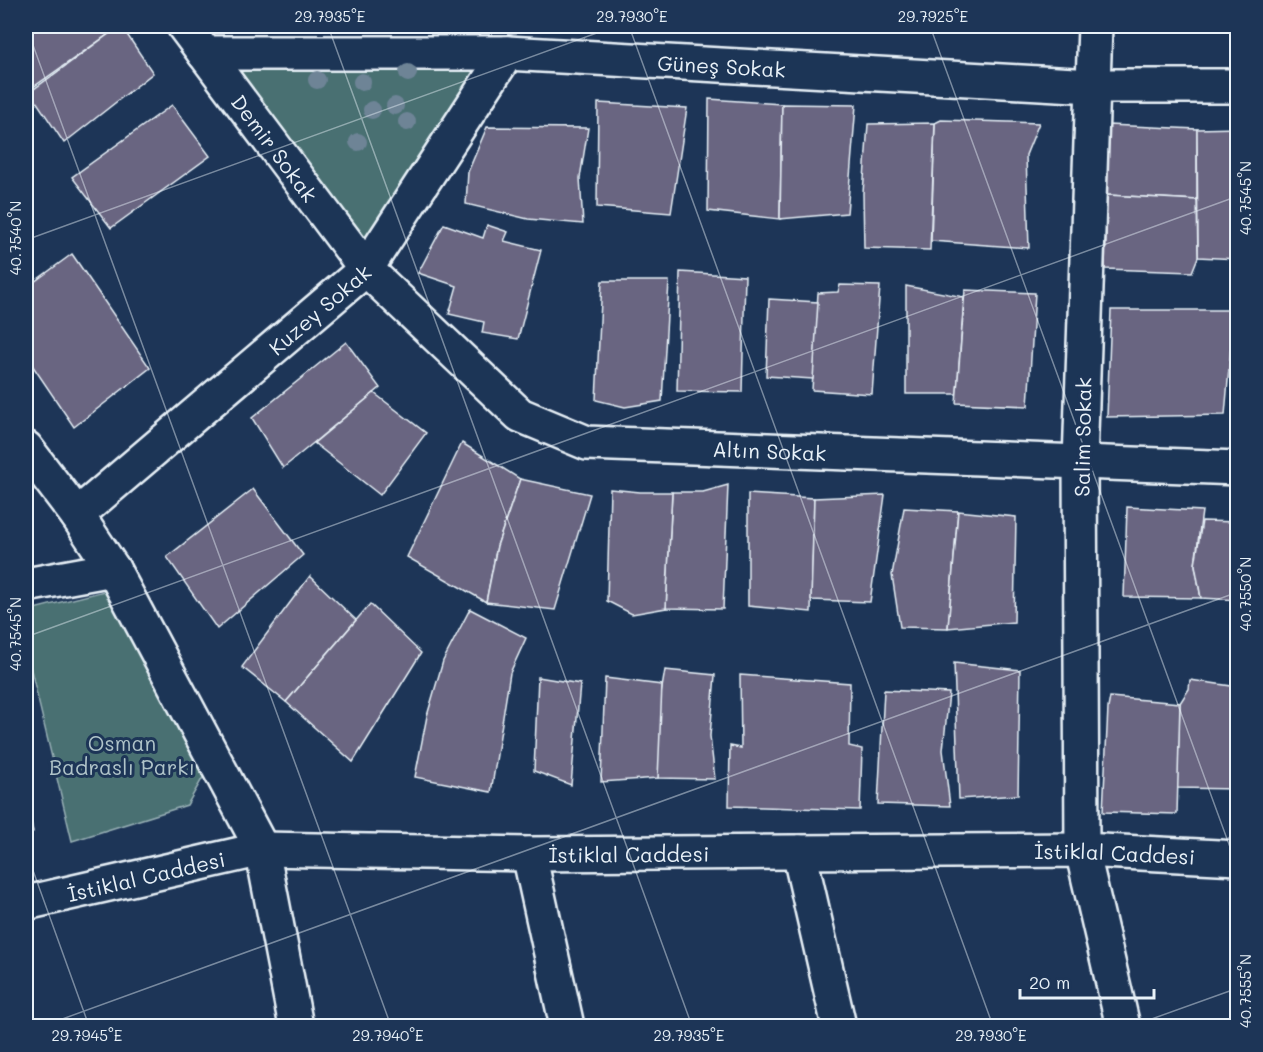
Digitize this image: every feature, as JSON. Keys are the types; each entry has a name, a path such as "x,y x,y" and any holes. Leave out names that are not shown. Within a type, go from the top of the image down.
{"street":[{"name":"Demir Sokak","path":"183,26 366,269"},
{"name":"Salim Sokak","path":"1095,26 1080,462 1082,850 1122,1026"},
{"name":"Güneş Sokak","path":"204,53 507,53 1093,86 1238,86"},
{"name":"Kuzey Sokak","path":"77,515 366,269 507,53"},
{"name":"Altın Sokak","path":"366,269 520,415 587,443 1238,468"},
{"path":"26,448 77,515 113,569 262,849 296,1026"},
{"path":"26,585 113,569"},
{"name":"İstiklal Caddesi","path":"26,903 262,849 529,854 1082,850 1238,858"},
{"path":"799,852 839,1026"},
{"path":"529,854 567,1026"}],"green space":[{"path":"204,53 507,53 366,269"},
{"name":"Osman Badraslı Parkı","path":"108,590 209,767 187,805 72,841 26,649 26,611"}],"building":[{"path":"26,26 109,26 113,31 26,92"},
{"path":"853,26 898,26 896,35"},
{"path":"926,26 1026,26 1026,30 971,32"},
{"path":"1126,26 1190,26 1125,30"},
{"path":"122,27 153,73 64,143 30,92 113,31"},
{"path":"709,99 782,104 780,219 708,211"},
{"path":"598,103 687,108 671,213 597,207"},
{"path":"782,104 856,105 847,213 780,219"},
{"path":"172,105 210,156 111,228 72,177"},
{"path":"941,120 1039,123 1026,155 1029,248 931,241 935,123"},
{"path":"935,123 930,250 864,248 863,193 868,124"},
{"path":"1108,125 1197,129 1197,200 1107,195"},
{"path":"487,127 588,128 580,178 583,224 528,219 466,204 468,172"},
{"path":"1238,128 1238,259 1198,257 1197,129"},
{"path":"1107,195 1197,200 1198,257 1192,272 1105,269"},
{"path":"444,224 483,238 487,225 508,232 504,241 541,250 518,339 482,333 484,322 449,314 457,286 418,273"},
{"path":"72,254 150,368 74,427 26,356 26,288"},
{"path":"680,272 745,276 742,392 677,391"},
{"path":"602,281 669,281 662,401 625,407 596,400"},
{"path":"840,285 880,286 872,394 812,390 818,293 838,292"},
{"path":"906,286 964,297 957,394 906,394"},
{"path":"965,290 1035,293 1028,406 956,403"},
{"path":"769,299 818,302 813,379 766,376"},
{"path":"1111,310 1234,310 1225,415 1107,417"},
{"path":"346,342 380,388 283,468 252,418"},
{"path":"374,393 426,433 380,495 314,443"},
{"path":"462,443 520,479 497,546 486,602 407,557"},
{"path":"520,479 590,494 555,610 486,602 497,546"},
{"path":"728,485 723,609 666,608 672,492 703,492"},
{"path":"253,489 303,555 217,629 167,557"},
{"path":"610,489 672,492 666,608 632,614 607,601"},
{"path":"748,494 814,498 811,612 748,606"},
{"path":"885,495 870,602 811,600 814,498"},
{"path":"1127,507 1202,511 1195,565 1201,598 1124,597"},
{"path":"904,508 958,511 948,628 900,627 892,575"},
{"path":"958,511 1016,517 1014,622 948,628"},
{"path":"1202,521 1238,522 1238,600 1201,598 1195,565"},
{"path":"310,576 356,620 286,702 242,667"},
{"path":"370,604 421,653 353,762 286,702"},
{"path":"470,609 526,638 510,673 491,792 415,777 427,716 443,661"},
{"path":"954,663 1020,670 1018,795 959,799"},
{"path":"665,670 715,675 710,736 715,779 658,778 655,730"},
{"path":"740,675 850,683 849,746 862,749 860,810 729,806 730,746 741,748"},
{"path":"538,677 580,684 571,785 534,771"},
{"path":"605,678 662,685 658,778 601,782"},
{"path":"1190,680 1238,687 1238,789 1177,788 1180,703 1189,689"},
{"path":"884,690 949,693 943,750 950,806 878,804"},
{"path":"1110,697 1180,703 1177,814 1103,812"},
{"path":"26,796 33,832 26,834"}]}
